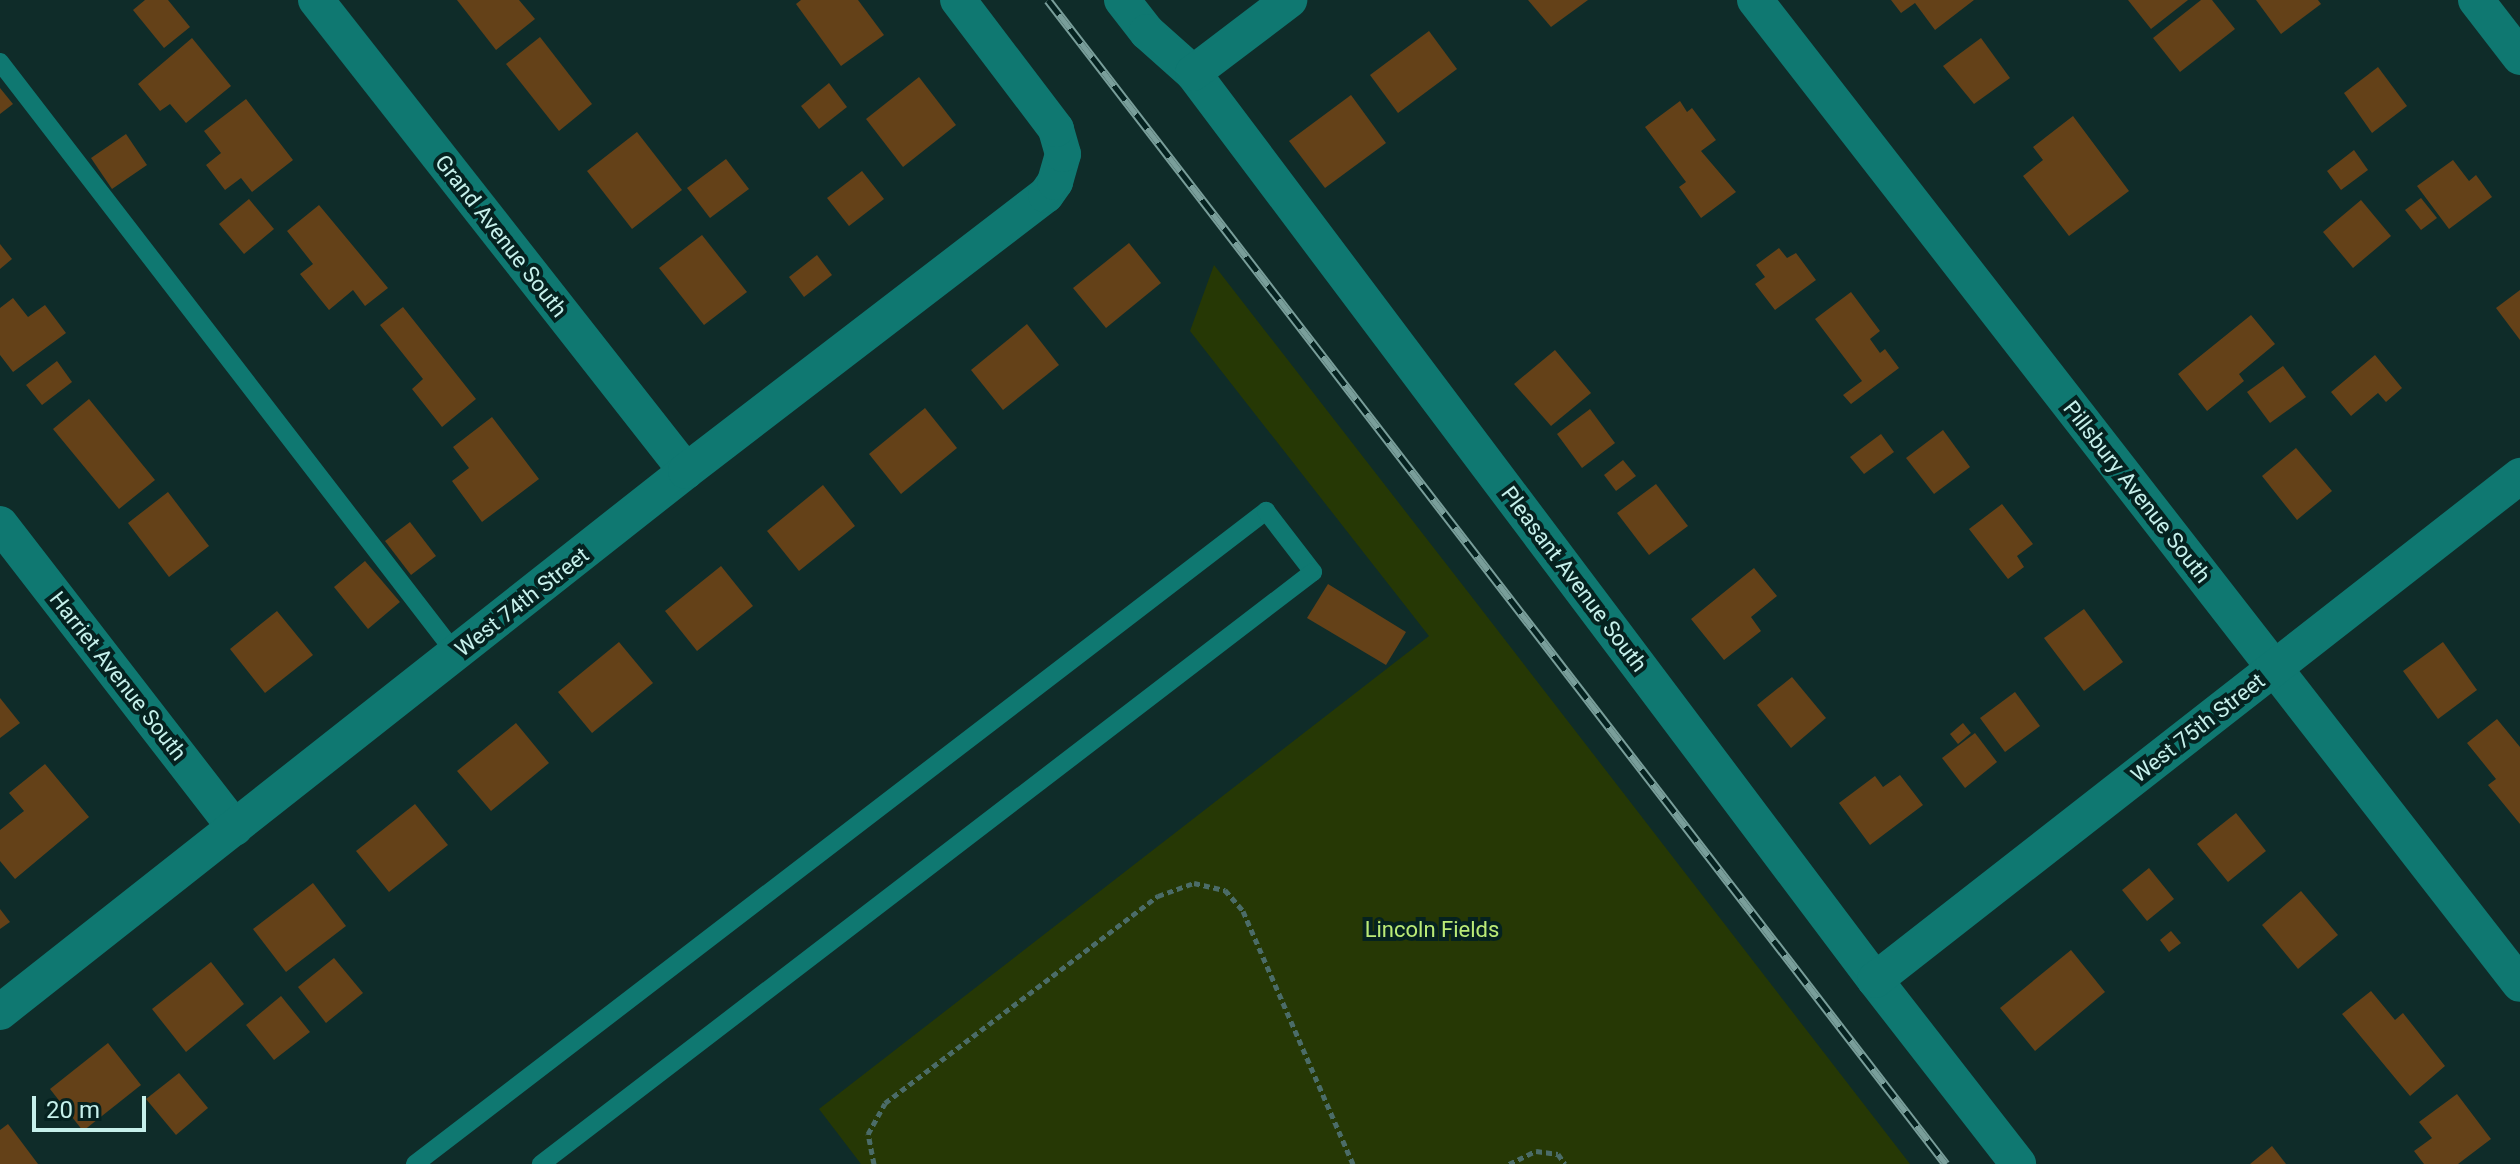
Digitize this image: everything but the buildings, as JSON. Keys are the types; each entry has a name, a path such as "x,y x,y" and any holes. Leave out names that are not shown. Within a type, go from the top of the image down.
{"street":[{"name":"Grand Avenue South","path":"316,0 686,471"},
{"name":"West 74th Street","path":"0,1012 686,471 1046,195 1055,182 1063,154 1056,129 958,0"},
{"name":"Pleasant Avenue South","path":"1122,0 1147,32 1193,73 1875,980 2018,1164"},
{"path":"1193,73 1289,0"},
{"name":"Pillsbury Avenue South","path":"1755,0 2520,984"},
{"path":"2476,0 2520,57"},
{"name":"West 75th Street","path":"1875,980 2520,476"},
{"name":"Harriet Avenue South","path":"0,524 235,828"}],"lane":[{"path":"0,62 456,654"},
{"path":"415,1164 1266,511 1313,572 541,1164"}],"path":[{"path":"874,1164 868,1134 885,1103 1158,896 1194,883 1225,890 1243,911 1353,1164"},
{"path":"1509,1164 1536,1151 1558,1154 1565,1164"}],"green space":[{"name":"Lincoln Fields","path":"1214,265 1910,1164 861,1164 819,1109 1429,636 1190,331"}],"railway":[{"path":"1048,0 1946,1164"}]}
